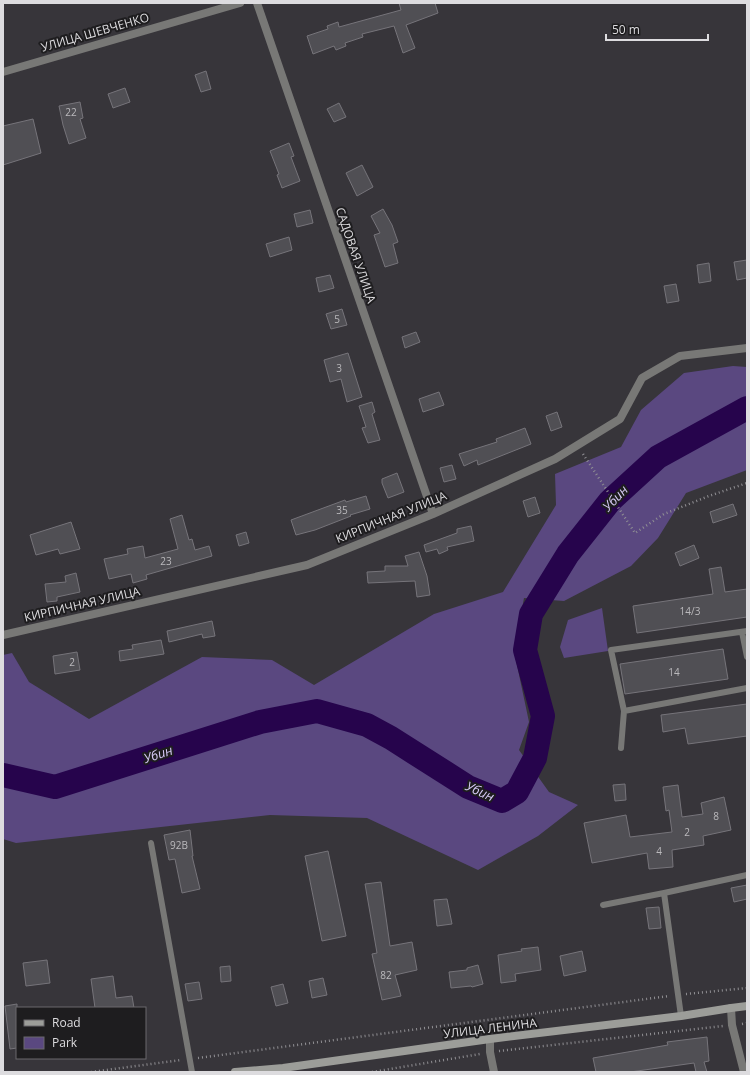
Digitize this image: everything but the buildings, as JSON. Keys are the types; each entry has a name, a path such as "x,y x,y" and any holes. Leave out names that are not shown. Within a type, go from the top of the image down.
{"street":[{"name":"УЛИЦА ШЕВЧЕНКО","path":"3,72 240,3"},
{"name":"САДОВАЯ УЛИЦА","path":"257,3 433,514"},
{"name":"КИРПИЧНАЯ УЛИЦА","path":"3,635 307,565 433,514 555,459 620,418 642,378 680,356 747,348"},
{"name":"УЛИЦА ЛЕНИНА","path":"235,1072 283,1070 490,1040 681,1016 747,1006"},
{"path":"731,1008 732,1025 744,1072"},
{"path":"490,1040 490,1052 494,1072"}],"lane":[{"path":"621,748 624,711 611,650 744,632 747,657"},
{"path":"624,711 747,688"},
{"path":"151,842 192,1072"},
{"path":"603,905 664,894 747,875"},
{"path":"664,894 681,1016"}],"path":[{"path":"578,445 635,533 664,514 747,483"},
{"path":"194,1058 679,994 747,988"},
{"path":"372,1072 490,1052 732,1025 747,1022"},
{"path":"91,1072 186,1059"}],"green space":[{"path":"733,366 747,367 747,470 686,493 658,538 631,566 564,601 524,598 514,651 529,722 519,750 549,792 578,805 538,836 478,870 367,818 270,815 16,843 3,839 3,655 12,653 29,682 89,719 202,657 272,660 314,685 434,614 503,592 556,505 555,474 621,447 641,410 684,373"},
{"path":"602,608 608,651 564,658 560,647 568,620"}],"waterway":[{"name":"Убин","path":"3,775 55,787 260,722 317,711 367,725 391,738 468,787 502,801 517,792 535,758 543,716 525,650 531,614 568,554 610,501 658,457 747,408"}]}
